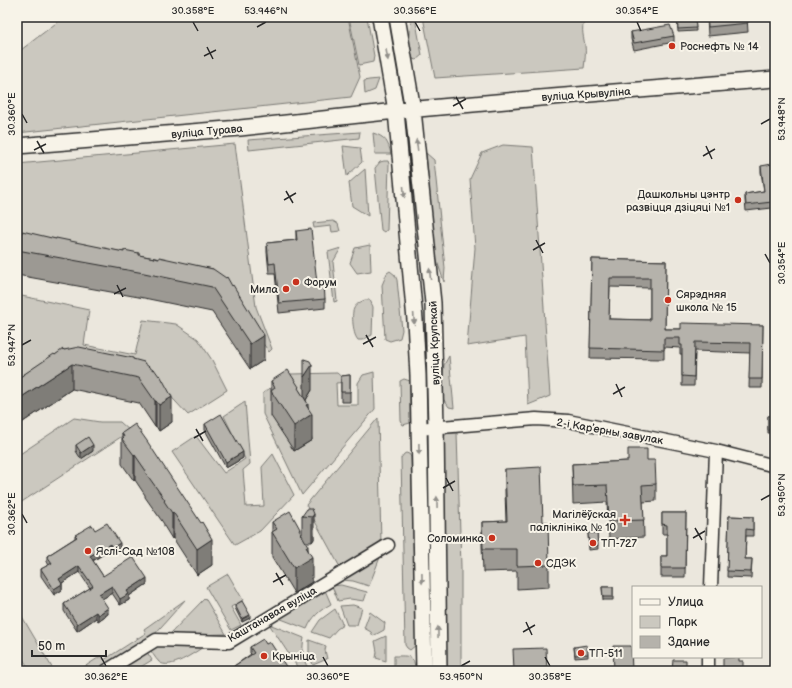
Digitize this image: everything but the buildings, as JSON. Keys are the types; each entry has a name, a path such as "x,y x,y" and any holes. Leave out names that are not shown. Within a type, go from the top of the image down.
{"main road":[{"name":"вуліца Крупскай","path":"380,17 396,111 415,320 418,375 424,671"},
{"name":"вуліца Крупскай","path":"397,17 413,110 433,303 439,671"},
{"name":"вуліца Крывуліна","path":"396,111 582,94 666,89 775,79"},
{"name":"вуліца Турава","path":"17,146 240,128 396,111"}],"street":[{"name":"2-і Карʼерны завулак","path":"418,429 536,419 568,421 716,450 775,466"},
{"path":"711,586 716,450"},
{"name":"Каштанавая вуліца","path":"106,671 156,640 229,642 388,545"},
{"path":"708,658 708,671"}],"green space":[{"path":"64,17 348,17 360,77 351,97 17,133 17,53"},
{"path":"349,17 367,17 374,56 373,62 359,65"},
{"path":"411,17 415,17 422,55 416,60 413,59 409,48"},
{"path":"423,17 587,17 583,23 585,45 584,68 435,78"},
{"path":"379,79 375,90 365,94 364,81"},
{"path":"360,132 359,138 249,150 248,140"},
{"path":"373,133 386,140 391,154 375,154"},
{"path":"235,144 256,307 272,349 269,352 224,288 17,246 17,164"},
{"path":"503,145 533,147 550,396 528,405 525,337 467,346 475,248 470,179 482,153"},
{"path":"343,146 360,148 362,162 347,176"},
{"path":"426,153 434,160 445,268 444,282 435,255"},
{"path":"388,161 389,164 387,230 384,232 381,230 375,168 380,162"},
{"path":"365,169 368,216 352,206 349,183"},
{"path":"333,221 338,224 340,231 332,232 331,226 314,228 313,223"},
{"path":"370,245 371,271 357,273 350,263 355,248"},
{"path":"341,248 333,262 337,301 334,302 328,252"},
{"path":"390,271 395,275 397,280 402,330 400,338 390,341 385,339 382,285 387,273"},
{"path":"17,295 89,310 84,345 135,355 143,320 176,324 198,339 212,360 227,390 188,415 151,375 17,382"},
{"path":"365,300 370,300 373,307 372,335 362,340 358,340 354,330 353,312 355,306"},
{"path":"449,356 454,408 449,407 441,396 444,365"},
{"path":"374,372 375,409 302,495 263,414 263,393 291,374 337,373 347,382 336,383 337,405 358,405 358,383 363,375"},
{"path":"404,379 410,381 410,423 403,425 401,421 400,381"},
{"path":"245,402 250,464 243,470 246,507 264,506 262,467 273,454 294,495 260,531 235,545 172,452 196,436 224,473 245,459 224,416"},
{"path":"74,418 100,422 120,422 130,431 17,505 17,456"},
{"path":"378,418 381,543 341,569 306,505"},
{"path":"448,433 457,433 461,567 461,671 446,671 444,436"},
{"path":"406,453 411,457 416,645 410,650 405,645 401,458"},
{"path":"382,552 369,586 353,581 342,580"},
{"path":"228,574 243,600 231,607 241,625 231,630 206,587"},
{"path":"341,585 367,592 364,601 350,599 338,601 332,586"},
{"path":"324,588 331,604 317,614 307,629 276,617"},
{"path":"205,598 226,634 168,636"},
{"path":"185,600 153,636 98,671 78,671 101,656 104,660 146,633 144,629"},
{"path":"353,605 362,608 357,625 347,625 340,606"},
{"path":"17,608 54,671 26,671 29,669 17,649"},
{"path":"335,609 343,625 329,638 312,632 320,620"},
{"path":"370,612 385,623 384,630 373,636 371,632 364,628"},
{"path":"269,624 304,638 303,653 308,668 300,671"},
{"path":"386,636 386,661 376,658 377,652 375,641"},
{"path":"309,640 326,646 325,650 327,659 313,665 309,653"},
{"path":"148,646 205,646 182,660 164,664 159,662"},
{"path":"145,649 152,660 134,671 111,671"},
{"path":"394,656 410,657 414,661 415,671 394,671"}],"place":[{"name":"Роснефть № 14","path":"672,46"},
{"name":"Дашкольны цэнтр развіцця дзіцяці №1","path":"738,200"},
{"name":"Форум","path":"296,282"},
{"name":"Мила","path":"286,289"},
{"name":"Сярэдняя школа № 15","path":"668,300"},
{"name":"Магілёўская паліклініка № 10","path":"625,520"},
{"name":"Соломинка","path":"492,538"},
{"name":"ТП-727","path":"593,543"},
{"name":"Яслі-Сад №108","path":"88,551"},
{"name":"СДЭК","path":"538,563"},
{"name":"ТП-511","path":"581,653"},
{"name":"Крыніца","path":"264,656"}]}
